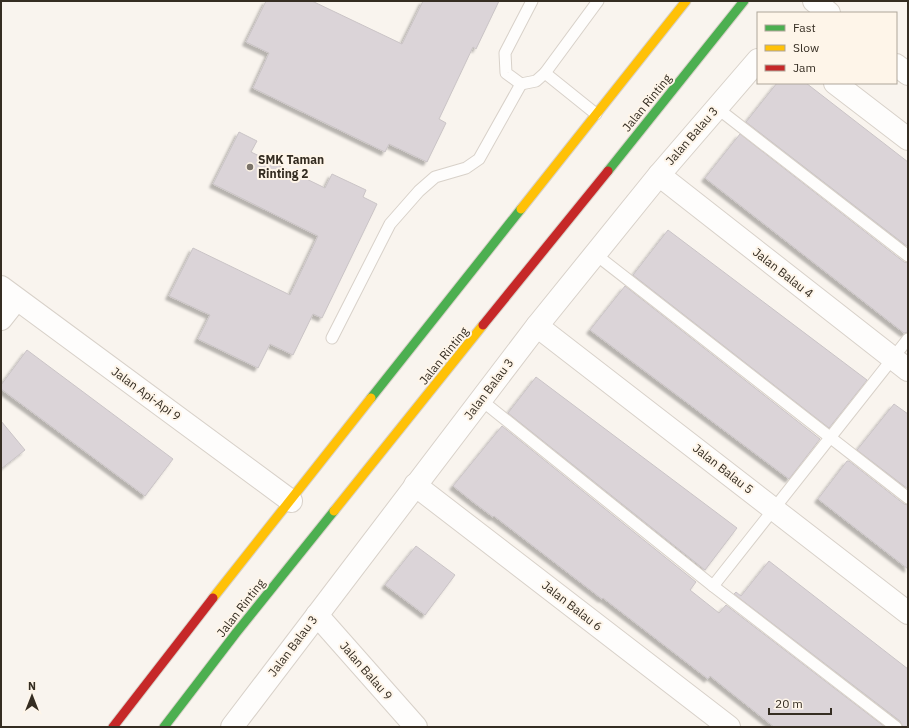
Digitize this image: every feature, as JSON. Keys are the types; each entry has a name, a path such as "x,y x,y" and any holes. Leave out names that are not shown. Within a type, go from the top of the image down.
{"main road":[{"path":"113,727 223,585 686,1"},
{"name":"Jalan Rinting","path":"164,727 246,621 744,1"}],"street":[{"path":"814,1 828,12"},
{"name":"Jalan Balau 3","path":"232,727 537,326 659,175 757,61"},
{"path":"897,66 908,74"},
{"path":"836,84 908,139"},
{"name":"Jalan Balau 4","path":"659,175 900,364"},
{"path":"1,319 9,294"},
{"name":"Jalan Api-Api 9","path":"9,294 291,501"},
{"name":"Jalan Balau 5","path":"537,326 908,613"},
{"name":"Jalan Balau 6","path":"415,485 728,727"},
{"name":"Jalan Balau 9","path":"317,615 416,727"}],"lane":[{"path":"532,1 505,53 506,73 521,84 536,81 545,73 598,1"},
{"path":"545,73 596,114"},
{"path":"332,338 390,224 419,191 434,177 466,168 479,159 521,84"},
{"path":"717,108 908,256"},
{"path":"595,254 908,498"},
{"path":"713,586 830,437 900,364 908,339"},
{"path":"480,400 713,586 896,727"}],"building":[{"path":"266,1 312,1 402,44 423,1 499,1 476,49 473,47 439,119 446,123 427,162 389,144 385,152 253,88 269,53 246,42"},
{"path":"776,84 807,84 908,162 908,247 746,122"},
{"path":"239,132 257,141 251,152 325,188 332,174 366,190 363,197 377,204 322,318 313,314 293,355 270,344 258,368 198,339 210,315 169,296 193,248 290,295 318,236 213,184"},
{"path":"740,134 904,262 908,263 908,332 904,333 705,178"},
{"path":"668,230 867,380 829,428 633,275"},
{"path":"625,286 820,439 789,479 590,330"},
{"path":"27,350 173,459 145,496 1,389 1,385"},
{"path":"536,377 737,528 705,570 508,413"},
{"path":"894,404 908,414 908,489 857,450"},
{"path":"1,421 25,450 1,469"},
{"path":"502,426 696,582 690,590 719,613 726,605 885,727 774,727 710,676 708,679 603,598 602,599 494,516 493,517 473,502 453,486"},
{"path":"847,461 849,461 904,504 908,505 908,569 818,499"},
{"path":"416,546 455,575 425,615 385,585"},
{"path":"769,561 908,669 908,727 903,727 900,721 734,594 736,592 741,596"}],"traffic: fast":[{"path":"608,171 744,1"},
{"path":"371,398 521,209"},
{"path":"164,727 236,633 334,511"}],"traffic: slow":[{"path":"521,209 686,1"},
{"path":"334,511 483,325"},
{"path":"213,598 371,398"}],"traffic: jam":[{"path":"483,325 608,171"},
{"path":"113,727 213,598"}],"place":[{"name":"SMK Taman Rinting 2","path":"250,167"}]}
